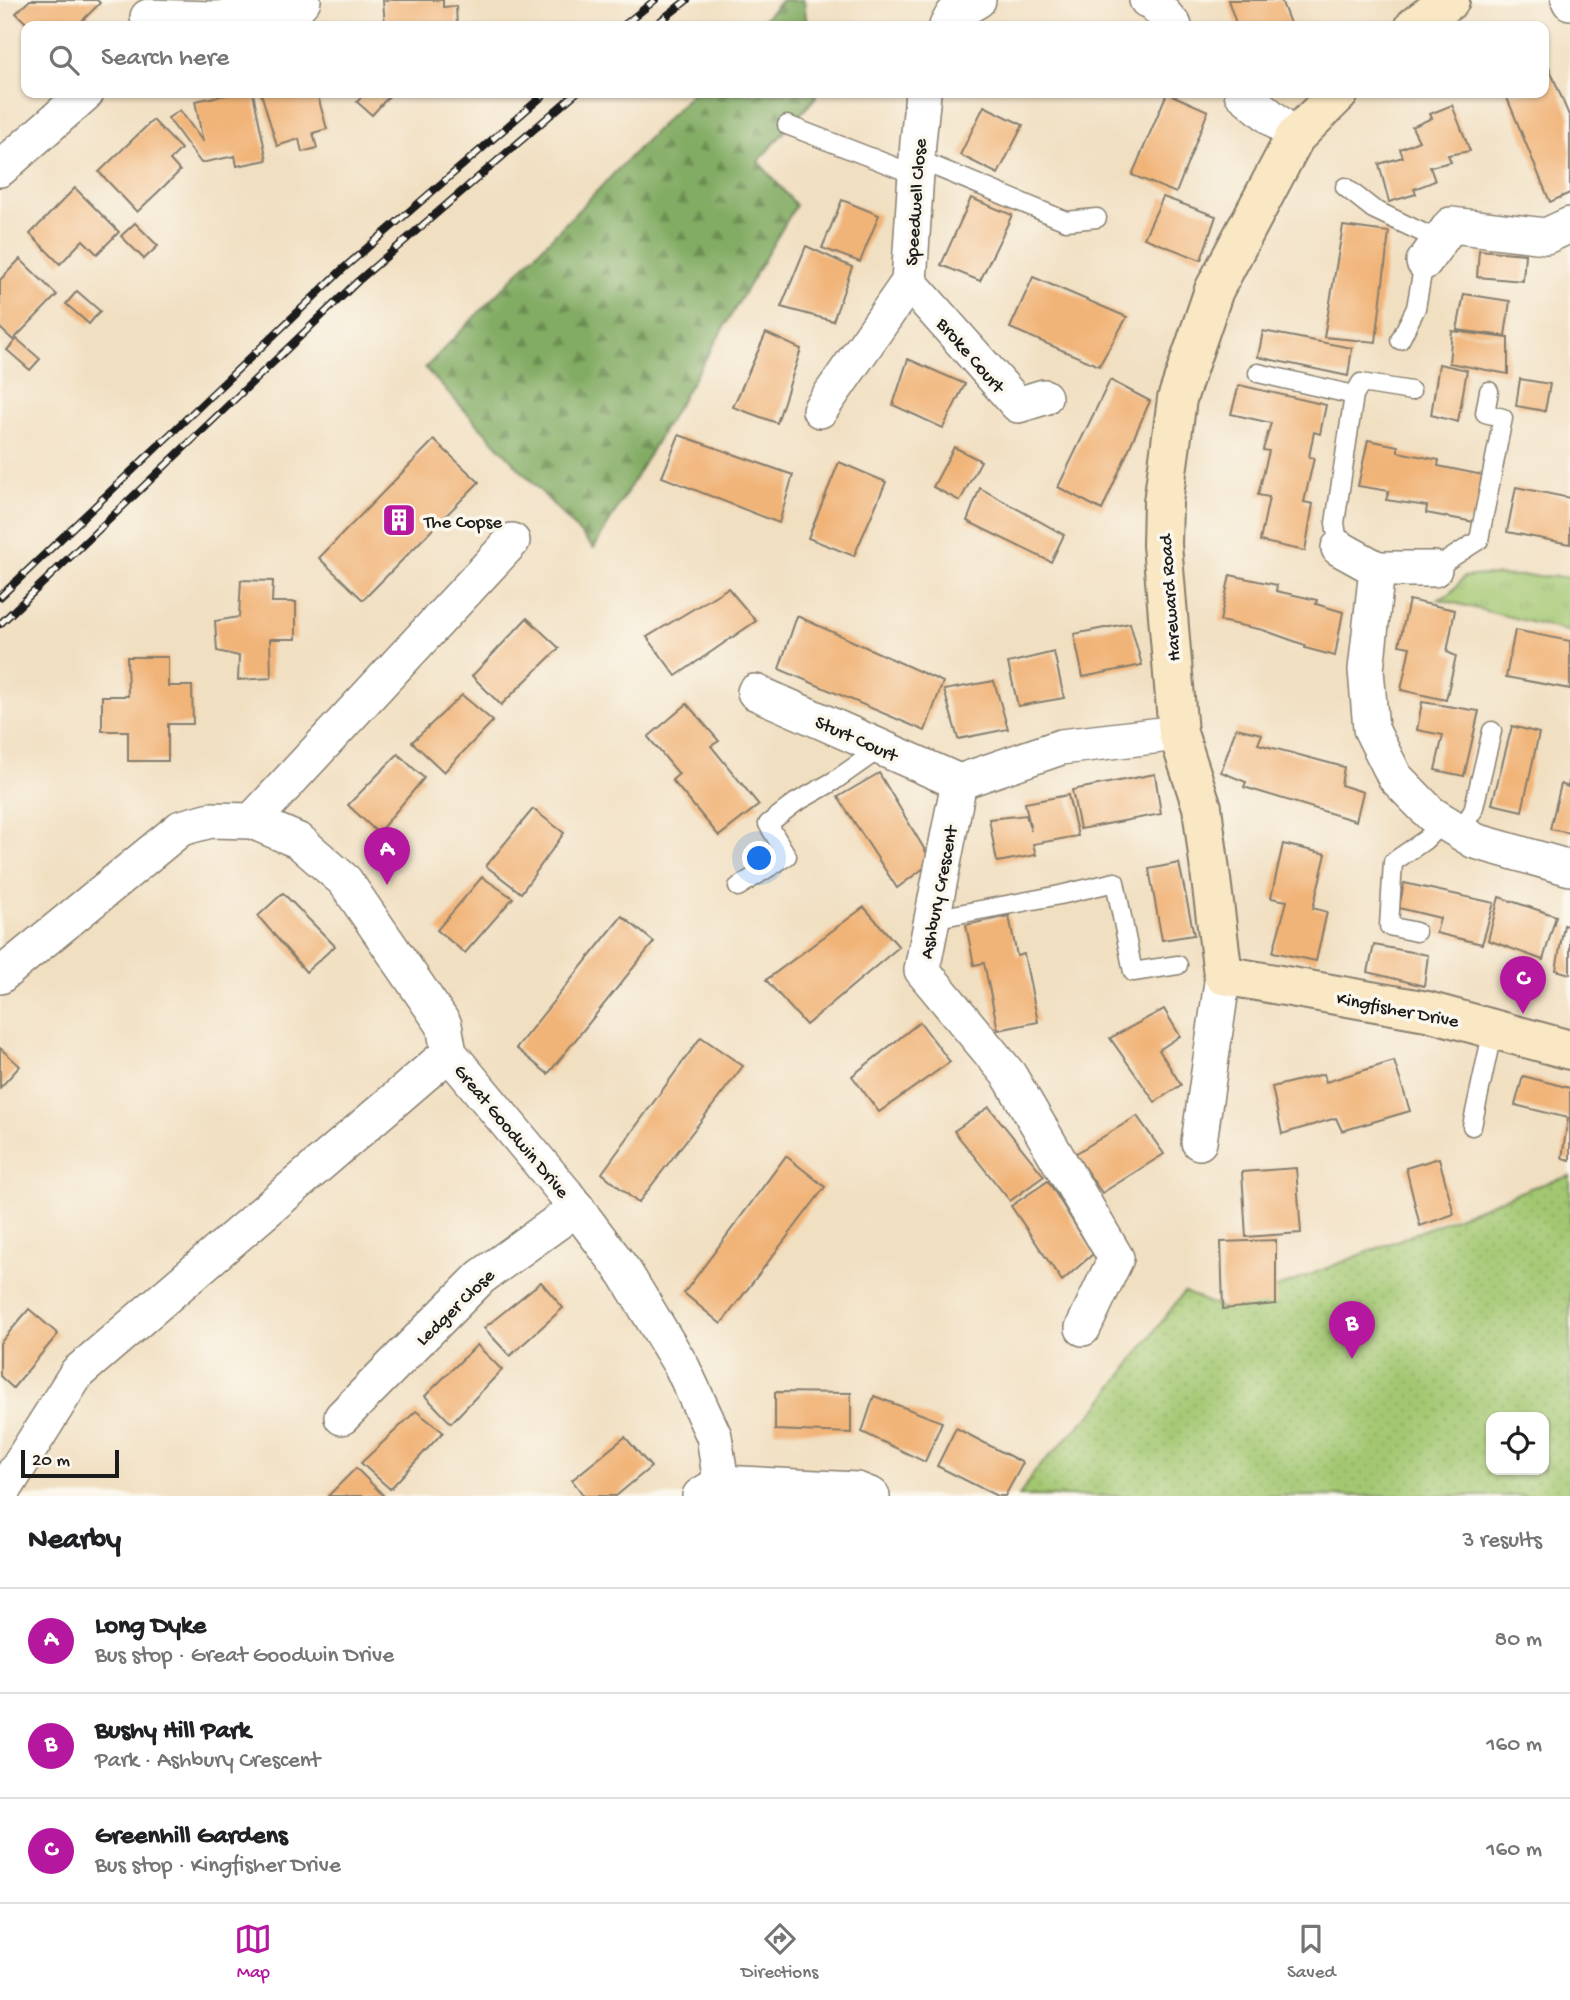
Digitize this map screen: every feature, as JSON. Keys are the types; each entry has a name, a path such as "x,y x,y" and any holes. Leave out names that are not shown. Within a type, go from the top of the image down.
{"street":[{"path":"147,14 213,19 284,15 295,9 303,0"},
{"path":"950,21 953,15 978,0"},
{"path":"1147,0 1153,2 1170,21"},
{"path":"1422,21 1450,0"},
{"path":"0,169 80,98"},
{"name":"Speedwell Close","path":"820,410 909,282 923,98"},
{"path":"1248,98 1295,137"},
{"name":"Hareward Road","path":"1199,1142 1223,975 1202,807 1178,733 1162,545 1163,502 1177,399 1214,290 1295,137 1334,98"},
{"path":"1444,233 1546,236 1570,225"},
{"name":"Broke Court","path":"909,282 1018,405 1044,397"},
{"path":"252,821 512,541"},
{"path":"1339,548 1377,569 1434,569"},
{"path":"1377,569 1366,670 1370,729 1395,777 1431,814 1475,841 1570,868"},
{"name":"Sturt Court","path":"755,692 959,782"},
{"path":"959,782 1061,747 1178,733"},
{"name":"Ashbury Crescent","path":"959,782 922,970 1009,1075 1116,1258 1083,1328"},
{"name":"Great Goodwin Drive","path":"0,976 181,828 211,820 252,821 299,841 345,881 444,1025 449,1054 577,1208 625,1273 682,1367 714,1436 710,1490"},
{"name":"Kingfisher Drive","path":"1223,975 1427,1011 1570,1050"},
{"path":"0,1496 77,1373 449,1054"},
{"name":"Ledger Close","path":"342,1417 481,1277 577,1208"},
{"path":"710,1490 858,1490 873,1496"}],"lane":[{"path":"787,125 916,167 1066,221 1097,218"},
{"path":"1345,187 1373,209 1444,233 1416,309 1400,340"},
{"path":"1258,373 1353,395"},
{"path":"1339,548 1335,523 1353,395 1361,383 1411,391"},
{"path":"1434,569 1479,540 1503,418 1485,413 1489,391"},
{"path":"1416,932 1388,926 1393,862 1473,811 1492,731"},
{"path":"738,887 787,856 768,824 795,803 834,781 881,748"},
{"path":"932,919 1115,882 1133,972 1178,965"},
{"path":"1472,1126 1493,1028"}],"green space":[{"path":"782,0 804,0 806,21 762,21"},
{"path":"687,98 815,98 758,161 796,205 594,548 425,368"},
{"path":"1464,577 1570,577 1570,632 1438,599 1450,594"},
{"path":"1570,1176 1570,1496 1019,1496 1035,1471 1097,1408 1184,1292 1223,1309 1533,1187"}],"building":[{"path":"30,0 97,0 100,3 82,21 24,21 16,13"},
{"path":"383,0 443,0 443,7 456,6 457,21 385,21"},
{"path":"1228,0 1281,0 1289,21 1235,21"},
{"path":"1549,67 1570,118 1570,193 1550,202 1507,98 1549,98"},
{"path":"210,98 254,98 267,160 237,166 235,156 201,163 168,118 180,110 203,142 195,101"},
{"path":"263,98 318,98 327,129 313,133 317,148 302,152 299,139 277,146"},
{"path":"361,98 387,98 372,115 357,102"},
{"path":"1165,98 1178,98 1208,111 1176,193 1132,175"},
{"path":"1452,105 1470,151 1448,155 1451,162 1430,167 1435,181 1414,189 1416,194 1389,202 1379,164 1403,157 1400,149 1419,141 1412,127 1432,118 1430,114"},
{"path":"984,106 1023,125 998,174 960,155"},
{"path":"153,120 181,149 170,160 180,171 137,212 99,172"},
{"path":"75,188 119,232 97,254 83,240 60,264 30,234"},
{"path":"1163,197 1216,216 1201,260 1144,238"},
{"path":"971,198 1012,215 980,281 941,265"},
{"path":"842,200 879,215 860,262 822,248"},
{"path":"135,223 158,246 144,259 121,236"},
{"path":"1343,226 1389,232 1376,342 1324,337"},
{"path":"806,246 852,267 833,321 781,307"},
{"path":"1479,250 1525,254 1523,281 1477,277"},
{"path":"20,259 57,295 13,340 0,328 0,280"},
{"path":"1033,277 1127,317 1099,366 1010,328"},
{"path":"77,291 100,311 89,324 66,304"},
{"path":"1464,294 1510,301 1505,336 1457,330"},
{"path":"1263,331 1352,348 1348,376 1258,357"},
{"path":"1452,331 1508,338 1508,374 1449,363"},
{"path":"766,333 801,349 777,423 733,407"},
{"path":"17,339 40,359 30,370 7,350"},
{"path":"908,359 965,384 943,428 893,405"},
{"path":"1439,364 1467,370 1458,422 1431,415"},
{"path":"1520,379 1550,384 1545,411 1516,406"},
{"path":"1110,380 1150,401 1102,510 1058,487"},
{"path":"1239,385 1326,405 1320,434 1314,432 1309,457 1314,458 1304,502 1313,504 1305,551 1260,541 1269,497 1258,495 1269,451 1263,450 1271,423 1231,414"},
{"path":"679,435 793,475 779,523 662,477"},
{"name":"The Copse","path":"434,440 479,482 363,600 319,558"},
{"path":"1368,440 1398,446 1398,452 1439,460 1438,466 1483,475 1474,522 1426,513 1427,506 1386,500 1389,491 1358,486"},
{"path":"954,447 981,461 960,501 933,487"},
{"path":"839,462 886,482 854,556 808,538"},
{"path":"1516,487 1570,498 1570,544 1507,532"},
{"path":"980,488 1064,535 1051,562 967,521"},
{"path":"1230,575 1277,585 1276,591 1317,600 1316,604 1343,612 1335,656 1305,648 1305,645 1263,630 1220,621"},
{"path":"241,580 273,581 272,602 296,602 296,639 270,639 271,678 238,680 239,656 217,651 215,621 239,617"},
{"path":"728,588 756,621 676,676 647,637"},
{"path":"1409,600 1455,610 1447,652 1456,656 1446,700 1401,690 1410,647 1399,645"},
{"path":"797,616 943,682 925,731 779,669"},
{"path":"527,618 559,648 501,705 472,676"},
{"path":"1130,623 1142,665 1083,677 1074,634"},
{"path":"1515,630 1570,641 1570,689 1506,677"},
{"path":"1054,652 1064,698 1018,706 1008,663"},
{"path":"127,657 168,657 168,686 192,686 193,724 168,724 168,761 128,761 128,731 102,731 102,696 128,696"},
{"path":"994,681 1008,729 958,739 944,690"},
{"path":"462,695 493,721 444,772 412,742"},
{"path":"1422,702 1479,711 1464,776 1435,770 1443,735 1417,730"},
{"path":"687,704 719,741 711,746 759,805 719,836 672,780 679,774 648,737"},
{"path":"1512,726 1539,733 1522,811 1492,804"},
{"path":"1236,728 1262,734 1258,744 1344,767 1341,785 1363,792 1356,821 1244,787 1246,782 1221,772"},
{"path":"398,754 424,778 378,833 348,805"},
{"path":"879,773 932,862 897,888 838,797"},
{"path":"1155,774 1161,814 1080,829 1072,790"},
{"path":"1569,781 1570,833 1550,829 1561,784 1568,787"},
{"path":"1068,795 1078,836 1033,844 1036,855 997,862 989,819 1026,815 1031,831 1025,803"},
{"path":"533,809 564,833 521,893 486,866"},
{"path":"1283,844 1326,854 1313,908 1327,912 1316,961 1273,952 1287,901 1271,898"},
{"path":"1179,863 1194,935 1162,940 1149,869"},
{"path":"482,877 513,898 465,953 437,930"},
{"path":"1404,883 1494,903 1482,944 1436,933 1440,918 1399,908"},
{"path":"283,893 335,946 306,972 258,916"},
{"path":"1499,897 1556,916 1543,960 1488,940"},
{"path":"864,907 899,947 806,1025 766,980"},
{"path":"622,916 654,942 548,1074 516,1048"},
{"path":"1009,916 1017,956 1024,954 1038,1022 998,1030 984,963 974,965 966,925"},
{"path":"1564,925 1570,927 1570,974 1556,970"},
{"path":"1374,945 1428,955 1424,986 1368,972"},
{"path":"1164,1009 1180,1036 1159,1050 1181,1085 1155,1102 1110,1038"},
{"path":"920,1022 950,1062 879,1112 852,1076"},
{"path":"701,1037 743,1066 638,1203 602,1173"},
{"path":"0,1048 20,1066 0,1088"},
{"path":"1394,1061 1410,1111 1342,1131 1336,1118 1282,1134 1272,1087 1324,1074 1326,1082"},
{"path":"1523,1076 1570,1088 1570,1160 1562,1158 1568,1118 1515,1105"},
{"path":"989,1107 1044,1176 1010,1201 954,1131"},
{"path":"1137,1116 1164,1154 1102,1193 1075,1154"},
{"path":"786,1156 825,1187 721,1324 684,1293"},
{"path":"1439,1158 1454,1214 1420,1226 1406,1168"},
{"path":"1296,1168 1301,1233 1246,1237 1242,1172"},
{"path":"1048,1181 1093,1254 1062,1281 1011,1206"},
{"path":"1276,1240 1276,1304 1223,1309 1221,1242"},
{"path":"541,1282 563,1308 510,1356 484,1328"},
{"path":"29,1309 58,1334 13,1388 0,1376 0,1343"},
{"path":"477,1345 502,1370 451,1423 425,1396"},
{"path":"775,1392 851,1393 851,1433 775,1430"},
{"path":"874,1396 942,1422 925,1462 862,1432"},
{"path":"416,1411 443,1432 390,1489 361,1463"},
{"path":"956,1428 1023,1463 1005,1496 997,1496 937,1466"},
{"path":"625,1437 651,1467 616,1496 584,1496 572,1480"},
{"path":"356,1468 384,1496 328,1496"}],"railway":[{"path":"629,21 655,0"},
{"path":"660,21 687,0"},
{"path":"0,597 345,267 540,98"},
{"path":"0,624 358,281 570,98"}],"place":[{"name":"The Copse","path":"399,520"},
{"name":"Long Dyke","path":"387,885"},
{"name":"Greenhill Gardens","path":"1523,1014"},
{"name":"Bushy Hill Park","path":"1352,1359"}]}
